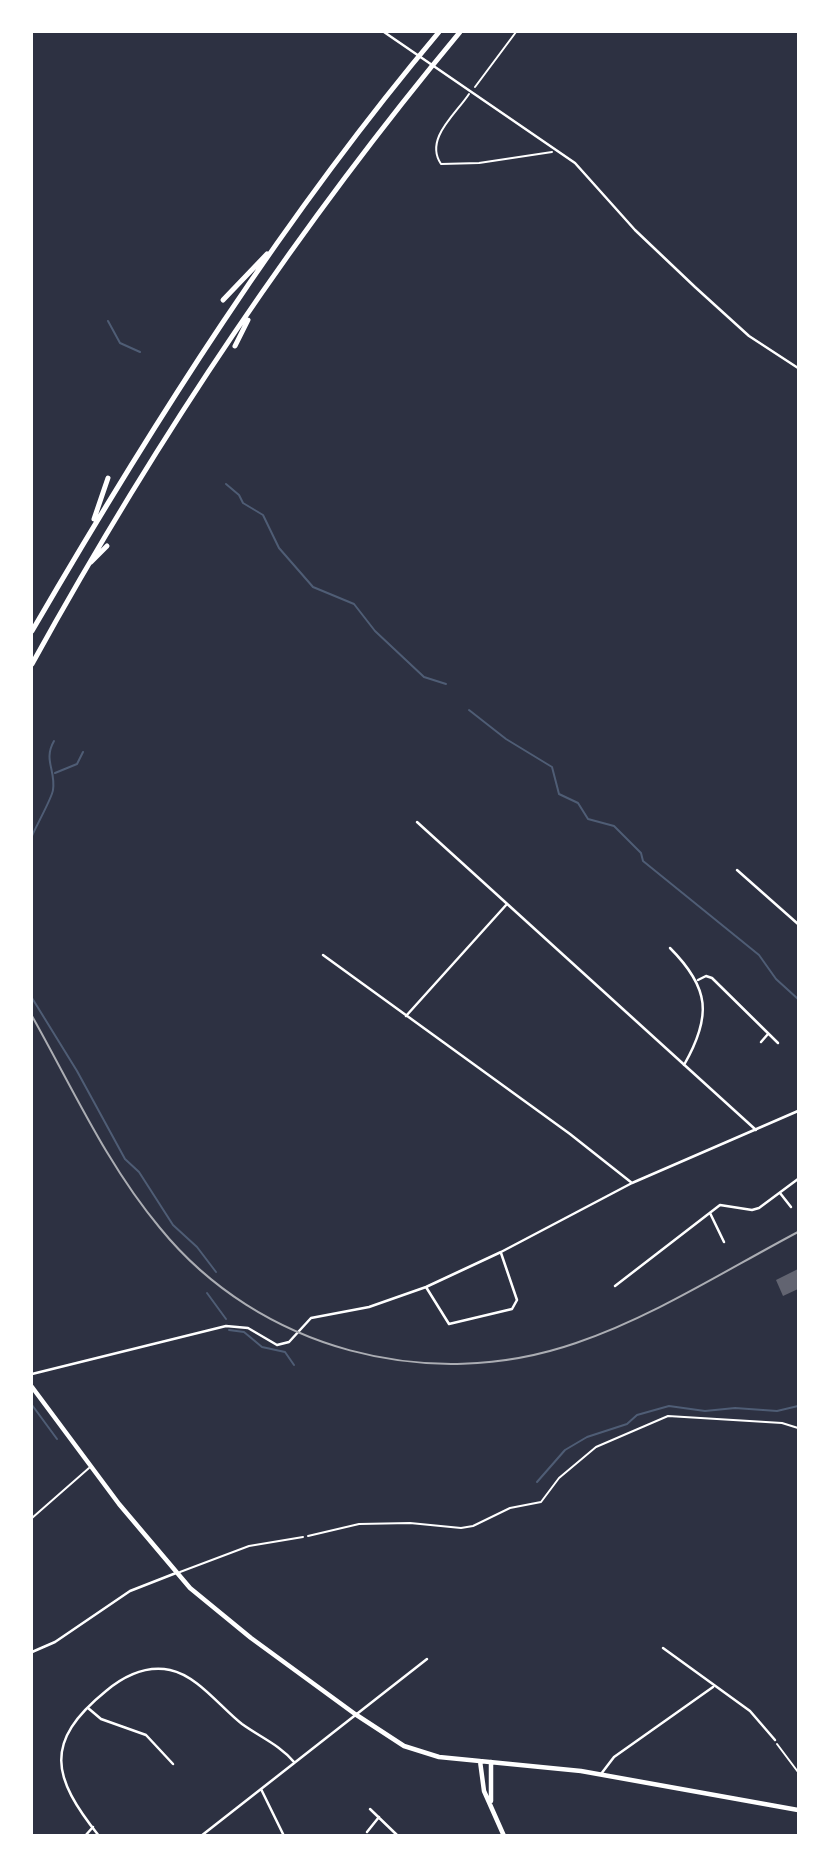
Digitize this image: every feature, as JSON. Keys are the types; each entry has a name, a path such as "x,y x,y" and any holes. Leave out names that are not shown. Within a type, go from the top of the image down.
{"highway":[{"path":"32,631 91,528 227,315 281,239 439,32"},
{"path":"32,664 84,569 160,445 258,301 374,139 460,32"},
{"path":"223,300 281,239"},
{"path":"235,346 258,301"},
{"path":"91,528 108,478"},
{"path":"84,569 107,546"}],"main road":[{"path":"32,1388 90,1467 176,1573 251,1638 383,1734 425,1754 601,1774 799,1810"},
{"path":"480,1761 482,1783 504,1836"},
{"path":"491,1762 491,1802"}],"street":[{"path":"384,32 575,163 635,230 749,336 799,368"},
{"path":"417,822 755,1130"},
{"path":"737,870 799,924"},
{"path":"406,1016 507,904"},
{"path":"670,948 698,980 702,1025 684,1065"},
{"path":"323,955 632,1183"},
{"path":"698,980 706,976 712,978 778,1043"},
{"path":"761,1042 768,1034"},
{"path":"32,1374 226,1326 238,1325 276,1345 284,1344 311,1318 369,1307 426,1287 501,1252 632,1183 799,1111"},
{"path":"615,1286 720,1205 752,1210 799,1179"},
{"path":"780,1193 791,1207"},
{"path":"710,1213 724,1242"},
{"path":"426,1287 449,1324 512,1309 517,1300 501,1252"},
{"path":"32,1652 55,1642 130,1591 176,1573"},
{"path":"663,1648 750,1711 775,1740"},
{"path":"201,1836 427,1659"},
{"path":"99,1836 68,1791 61,1762 67,1731 86,1707 120,1680 139,1671 170,1670 195,1682 243,1725 286,1752 294,1762"},
{"path":"601,1774 614,1757 714,1686"},
{"path":"86,1707 101,1718 146,1735 173,1764"},
{"path":"261,1789 284,1836"},
{"path":"370,1809 398,1836"},
{"path":"367,1832 379,1817"},
{"path":"85,1836 93,1827"}],"lane":[{"path":"32,1518 90,1467"},
{"path":"176,1573 249,1546 303,1537"}],"path":[{"path":"516,32 438,136 435,153 442,164 456,166 556,150"},
{"path":"303,1537 359,1524 473,1526 510,1508 541,1502 559,1478 596,1447 668,1416 782,1423 799,1428"},
{"path":"775,1740 799,1772"}],"building":[{"path":"798,1269 798,1289 783,1296 776,1280"}],"waterway":[{"path":"108,321 120,343 140,352"},
{"path":"226,484 239,495 243,503 263,515 279,548 313,587 354,604 375,631 424,677 446,684"},
{"path":"469,710 506,739 552,767 559,794 578,803 588,819 614,826 641,853 643,861 759,955 776,979 798,999"},
{"path":"32,836 53,790 50,754 54,741"},
{"path":"55,773 77,764 83,752"},
{"path":"32,998 77,1071 125,1159 139,1172 173,1225 197,1247 216,1272"},
{"path":"207,1293 226,1319"},
{"path":"229,1330 244,1332 262,1347 285,1352 294,1365"},
{"path":"32,1405 57,1439"},
{"path":"537,1482 565,1450 587,1437 627,1424 637,1415 669,1406 705,1411 735,1408 777,1411 798,1406"}],"railway":[{"path":"32,1016 107,1152 160,1228 200,1270 246,1305 296,1331 350,1350 406,1361 463,1364 520,1358 576,1343 633,1320 798,1232"}]}
